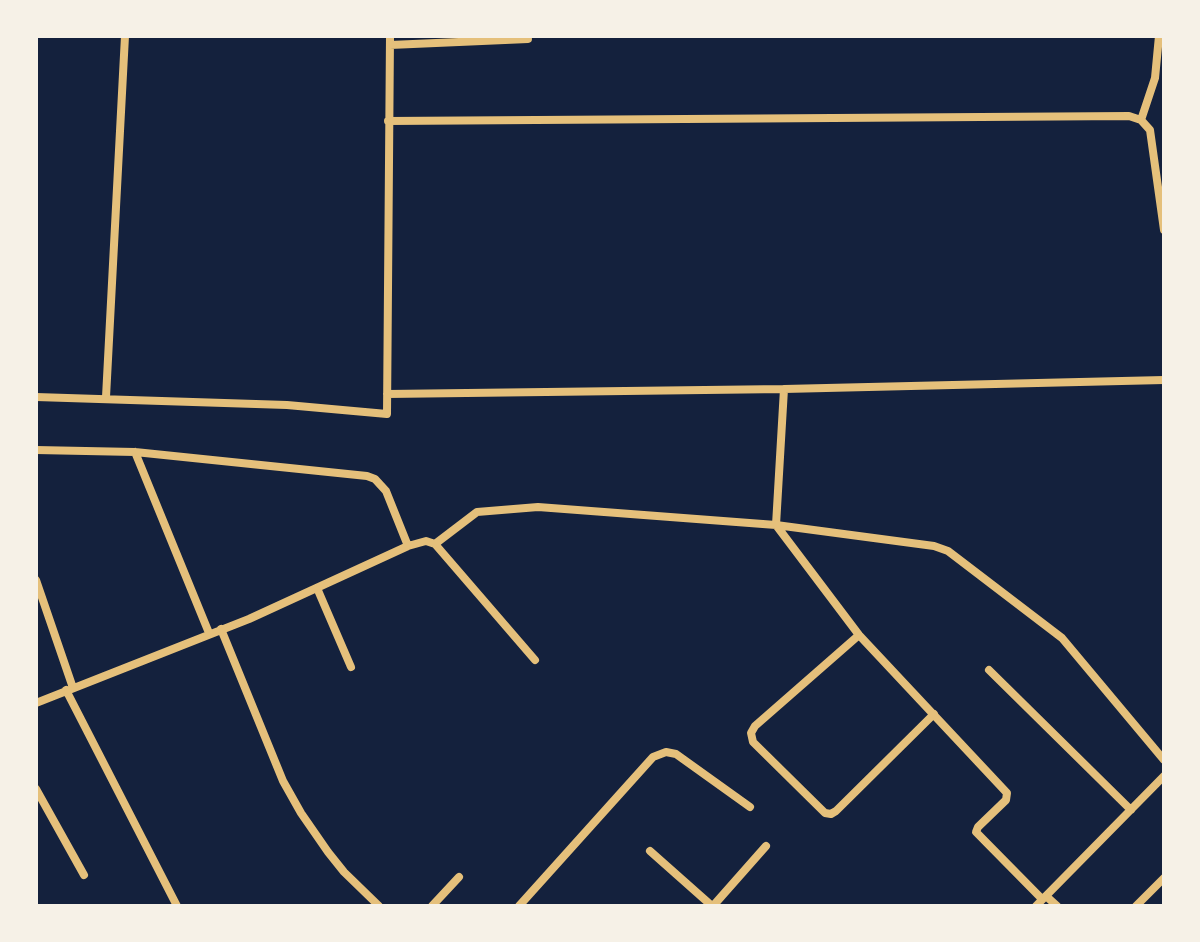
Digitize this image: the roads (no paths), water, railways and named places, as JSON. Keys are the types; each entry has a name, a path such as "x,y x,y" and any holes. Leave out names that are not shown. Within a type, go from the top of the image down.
{"street":[{"path":"106,397 125,36"},
{"path":"1141,120 1155,78 1159,36"},
{"path":"36,397 287,405 387,414 390,41 528,39"},
{"path":"388,121 1114,116 1141,120 1150,130 1164,230"},
{"path":"1152,144 1164,144"},
{"path":"387,394 1164,380"},
{"path":"784,389 776,525 859,635 1007,793 1006,800 976,832 1042,900 1057,906"},
{"path":"36,450 135,452 375,479 386,491 408,546"},
{"path":"135,452 209,633"},
{"path":"435,544 477,512 538,507 776,525 934,546 948,551 1062,638 1164,760"},
{"path":"36,703 221,629 408,546 426,541 435,544 535,660"},
{"path":"36,580 70,689 177,906"},
{"path":"317,588 351,667"},
{"path":"221,629 289,792 344,872 379,906"},
{"path":"859,635 755,726 751,733 753,742 825,813 831,814 934,714"},
{"path":"989,670 1131,810"},
{"path":"519,906 653,757 666,752 676,754 750,807"},
{"path":"1042,900 1164,776"},
{"path":"36,789 84,875"},
{"path":"650,851 712,906 766,846"},
{"path":"432,906 459,877"},
{"path":"1136,906 1164,878"}]}
